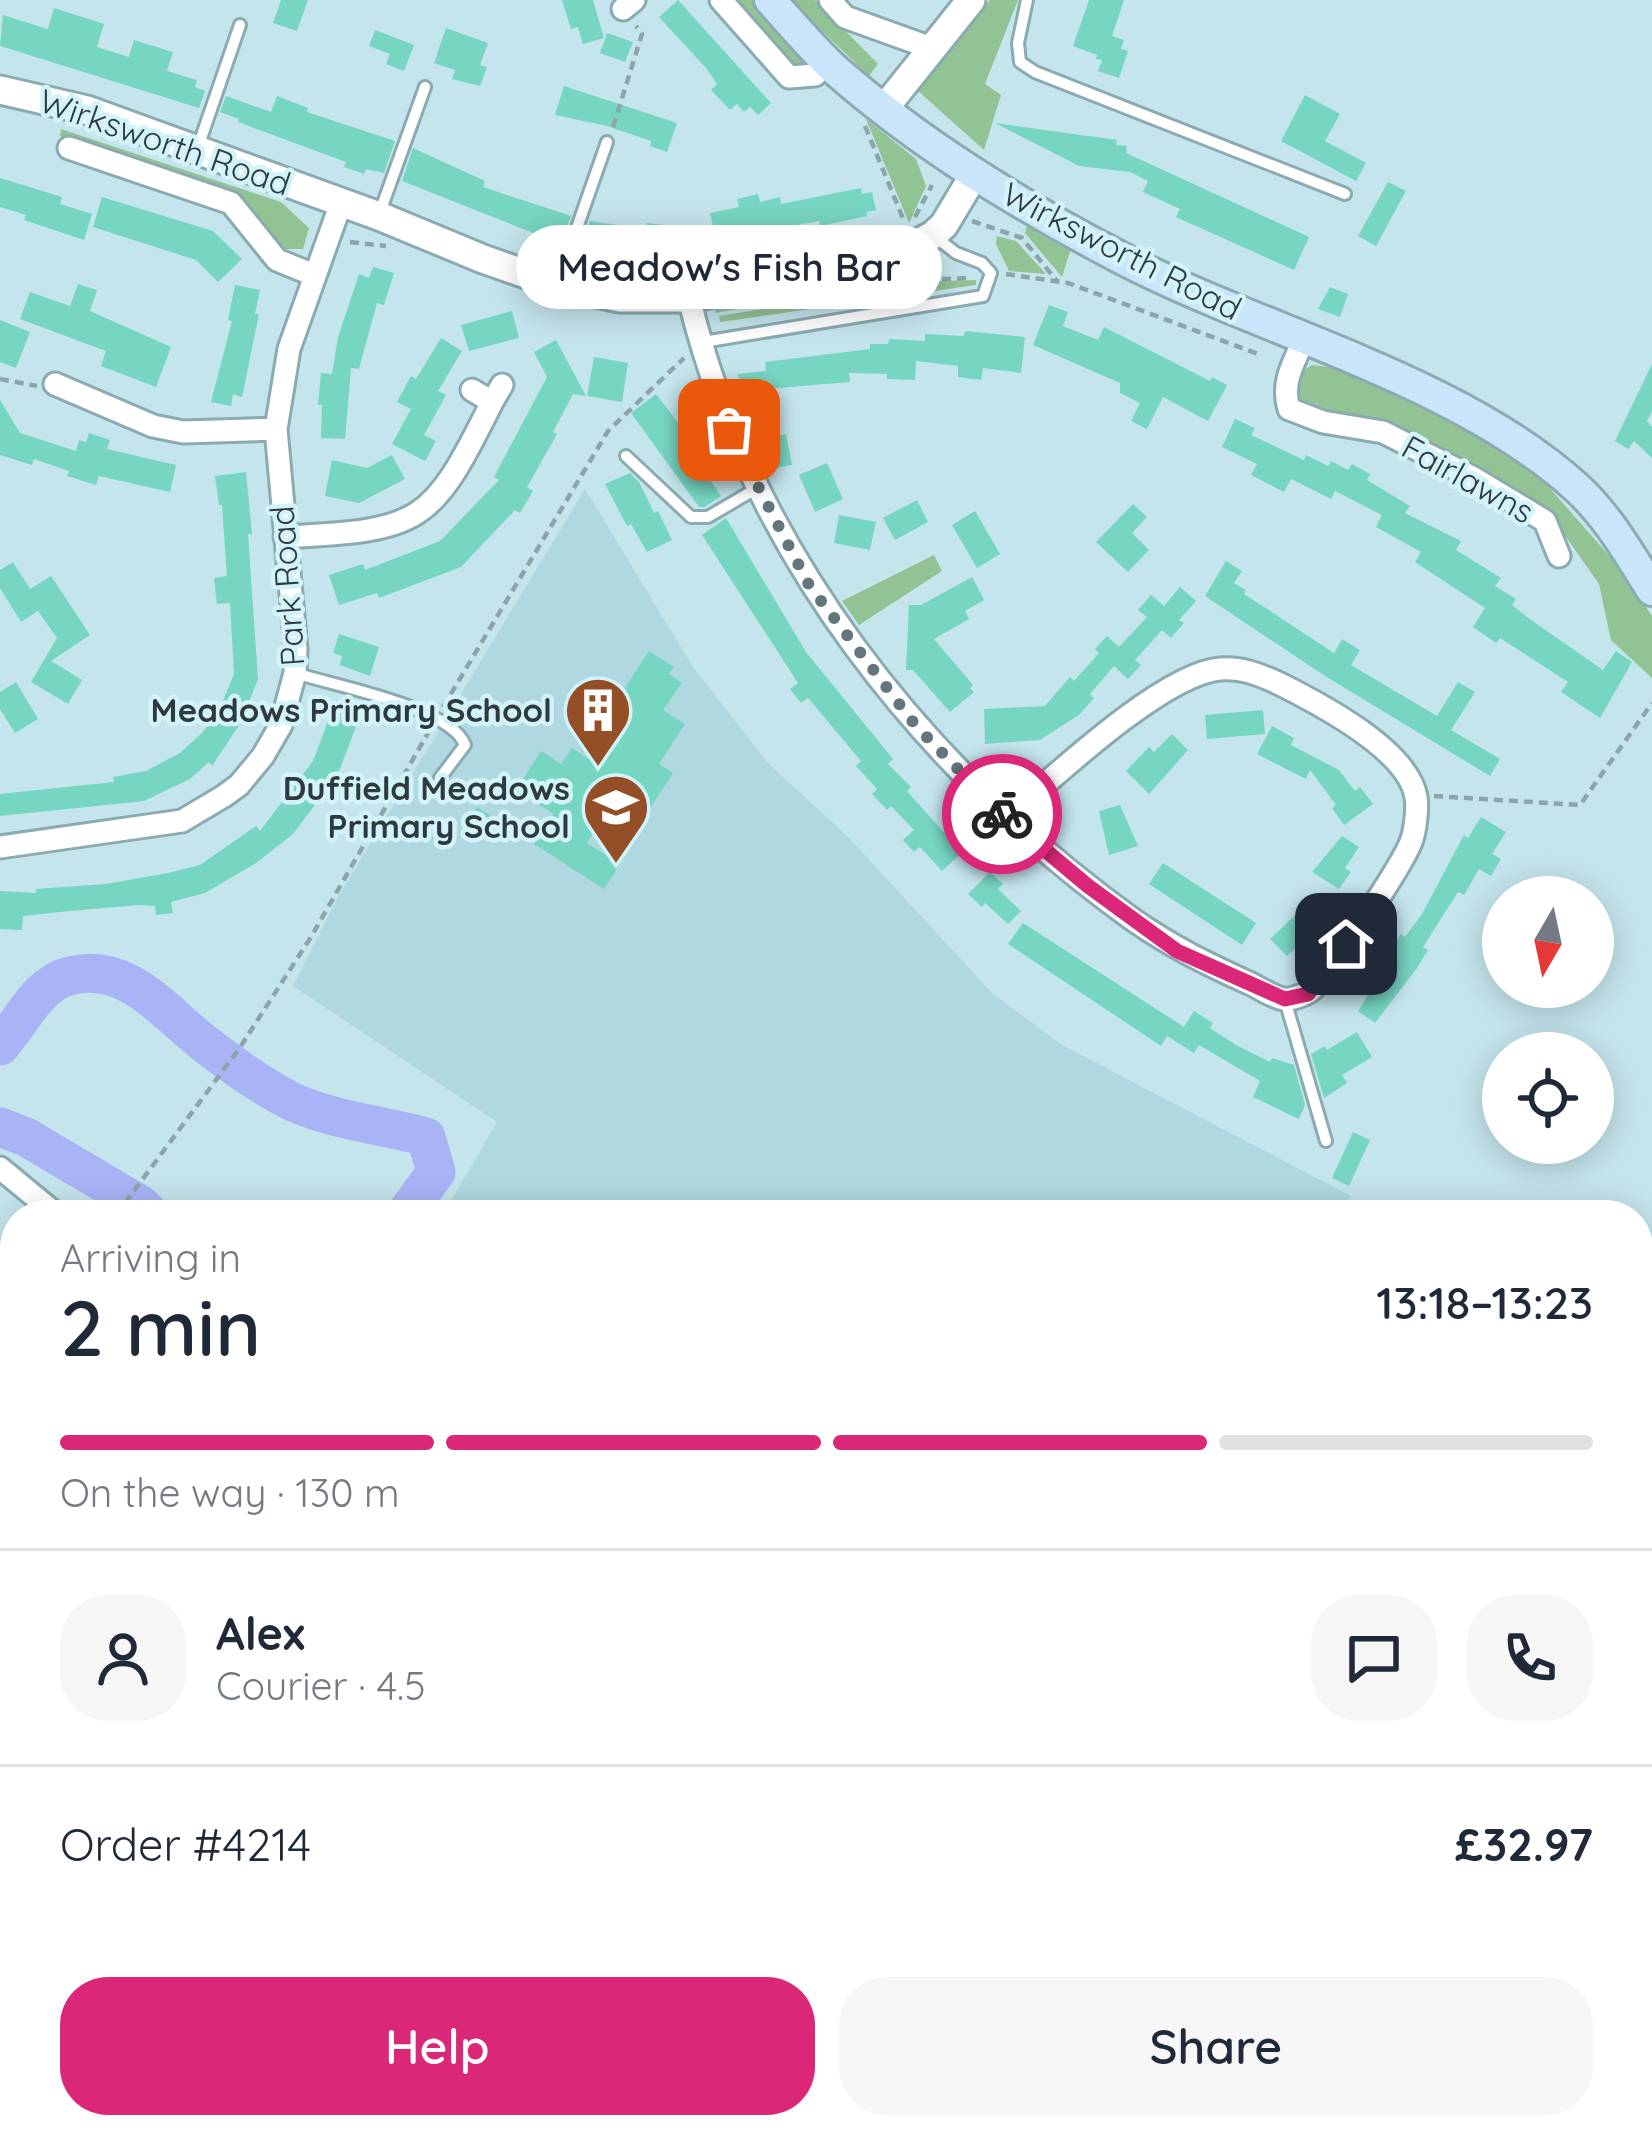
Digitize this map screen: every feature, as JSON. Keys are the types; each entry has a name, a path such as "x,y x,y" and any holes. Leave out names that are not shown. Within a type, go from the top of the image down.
{"main road":[{"path":"770,0 829,63 878,106 974,175"},
{"name":"Wirksworth Road","path":"974,175 1124,260 1453,405 1542,460 1578,489 1610,524 1652,590"}],"street":[{"path":"721,0 789,77 814,74 829,63"},
{"path":"830,0 845,16 931,48"},
{"path":"878,106 971,0"},
{"name":"Wirksworth Road","path":"0,90 87,110 557,285 620,298 689,298 887,260 924,241 952,212 974,175"},
{"path":"69,148 231,203 277,260 314,275"},
{"name":"Park Road","path":"0,847 182,821 239,785 281,725 295,674 276,429 289,350 341,202"},
{"path":"689,298 729,430 809,585 916,726 1006,818 1177,951 1285,999 1308,994 1329,971 1412,840 1416,795 1394,756 1310,699 1257,673 1222,668 1193,675 1136,712 1006,818"},
{"name":"Fairlawns","path":"1304,340 1289,370 1285,396 1289,410 1323,422 1383,432 1472,477 1545,521 1559,556"},
{"path":"55,383 153,426 183,432 276,429"},
{"path":"285,537 374,531 434,503 458,470 489,392"},
{"path":"0,1168 39,1200"}],"lane":[{"path":"1027,0 1019,62 1035,72 1345,194"},
{"path":"197,150 240,26"},
{"path":"379,215 425,87"},
{"path":"557,285 608,142"},
{"path":"700,343 983,296 991,273 982,263 924,241"},
{"path":"626,456 691,517 708,517 759,487"},
{"path":"295,674 438,717 464,738 465,746 440,778 446,789"},
{"path":"1285,999 1326,1141"}],"path":[{"path":"608,142 642,34 628,4"},
{"path":"878,106 861,118 908,230 932,185"},
{"path":"931,144 922,160 937,197 952,212 1022,238 1057,281"},
{"path":"924,241 919,280 991,273 1057,281 1136,305 1258,354"},
{"path":"124,1200 239,1049 311,937 608,431 700,343"},
{"path":"0,380 35,386 55,383"},
{"path":"1416,795 1580,805 1652,704"}],"shaded area":[{"name":"Duffield Meadows Primary School","path":"585,489 693,667 768,763 847,836 993,994 1062,1045 1351,1196 1348,1200 452,1200 497,1122 293,986 338,897"}],"green space":[{"path":"735,0 753,0 804,55 802,67 795,67"},
{"path":"790,0 815,0 878,64 869,76"},
{"path":"990,0 1018,0 985,84 1001,95 984,150 917,90"},
{"path":"866,119 916,159 926,186 909,223"},
{"path":"61,129 281,202 309,228 303,249 282,249 242,200 60,136"},
{"path":"1028,222 1071,248 1062,277 1025,233"},
{"path":"997,236 1016,241 1046,274 1009,271"},
{"path":"912,266 908,279 715,313 716,307"},
{"path":"976,280 976,285 720,322 719,316 940,281"},
{"path":"1312,365 1336,368 1432,411 1506,454 1546,484 1620,568 1652,616 1652,678 1611,640 1599,584 1552,517 1347,418 1297,401 1297,379"},
{"path":"934,555 942,571 859,625 842,601"}],"building":[{"path":"281,0 308,0 297,31 273,23"},
{"path":"562,0 593,0 604,38 583,44 578,27 571,29"},
{"path":"678,0 771,103 758,115 750,107 744,112 737,104 730,110 711,90 717,84 706,68 659,17"},
{"path":"1089,0 1124,0 1112,36 1124,40 1121,49 1128,51 1119,78 1098,71 1102,60 1097,55 1073,46"},
{"path":"54,8 104,24 97,47 129,57 134,40 173,52 167,71 197,80 195,87 205,91 199,108 0,46 3,15 48,29"},
{"path":"446,28 488,43 480,65 487,67 480,86 452,79 455,70 434,63"},
{"path":"375,30 414,45 404,71 386,64 390,54 369,46"},
{"path":"607,33 633,42 625,62 600,53"},
{"path":"564,86 677,123 667,152 650,146 651,141 607,126 555,115"},
{"path":"1305,95 1340,114 1325,141 1366,163 1356,181 1281,141"},
{"path":"226,96 271,112 277,96 308,108 307,112 395,141 384,173 366,169 364,174 344,167 346,162 238,122 220,112"},
{"path":"995,123 1117,140 1116,145 1127,146 1126,153 1309,237 1294,270 1176,217 1180,209 1143,192 1148,181 1130,172 1079,166"},
{"path":"413,148 485,181 483,187 571,216 561,244 402,181"},
{"path":"0,178 62,197 60,204 92,214 84,240 0,207"},
{"path":"1388,182 1406,191 1376,246 1358,236"},
{"path":"861,188 862,194 872,192 876,210 866,212 867,216 786,227 787,234 678,258 633,254 629,277 609,274 612,257 579,251 590,221 714,231 710,213 739,207 737,199 758,194 760,202 780,197 781,204"},
{"path":"102,197 213,231 242,259 218,282 196,260 93,227"},
{"path":"373,267 394,273 384,305 377,303 359,369 351,368 345,439 321,438 321,373 332,374 338,337 359,274 369,278"},
{"path":"78,284 97,290 90,311 171,347 156,387 101,366 106,351 20,319 30,292 70,306"},
{"path":"235,285 260,290 242,397 233,394 231,406 211,402 232,321 228,320"},
{"path":"1330,287 1348,294 1340,317 1318,309"},
{"path":"1049,305 1068,312 1063,326 1098,340 1104,327 1210,381 1212,377 1227,385 1208,421 1163,397 1147,429 1131,421 1140,403 1120,393 1120,383 1033,345"},
{"path":"512,311 519,338 469,351 461,325"},
{"path":"0,320 30,332 16,368 0,362"},
{"path":"965,331 1025,337 1021,373 983,368 981,380 958,377 958,366 916,361 915,380 849,373 850,382 740,391 738,374 766,371 765,362 870,349 870,344 888,344 889,339 925,341 925,334 964,336"},
{"path":"441,338 462,351 438,391 446,395 424,435 436,441 425,461 392,444 411,409 397,402"},
{"path":"556,340 586,396 573,394 527,487 533,491 520,513 515,510 461,567 379,598 377,593 339,605 329,575 363,564 365,570 440,541 499,480 494,477 547,377 534,352"},
{"path":"594,357 628,363 622,402 587,396"},
{"path":"1652,364 1652,411 1647,421 1652,427 1652,458 1634,441 1628,449 1615,441"},
{"path":"656,394 707,460 700,465 721,496 705,507 699,507 631,413"},
{"path":"0,400 20,433 76,451 79,440 86,442 89,433 110,440 107,449 176,465 170,492 99,476 96,485 34,459 32,465 0,455"},
{"path":"1235,419 1255,428 1251,435 1304,460 1306,455 1348,470 1352,464 1370,474 1367,480 1410,506 1405,513 1461,541 1456,550 1501,578 1495,586 1516,599 1512,605 1531,620 1603,670 1616,651 1632,662 1600,718 1561,692 1568,682 1500,638 1496,643 1473,627 1485,608 1415,562 1421,552 1376,527 1382,515 1335,491 1331,499 1291,479 1284,492 1251,475 1257,464 1222,447"},
{"path":"786,434 792,465 769,469 764,439"},
{"path":"392,455 405,479 359,503 325,496 332,460 367,468"},
{"path":"827,463 843,499 815,512 799,475"},
{"path":"246,472 258,679 240,724 212,766 209,762 190,779 144,801 0,816 0,794 114,782 113,777 146,771 180,753 203,732 220,708 234,674 230,603 217,604 214,578 227,576 215,476"},
{"path":"630,473 672,540 647,552 605,484"},
{"path":"917,500 928,522 895,540 883,518"},
{"path":"1133,504 1147,517 1132,533 1149,550 1128,572 1096,542"},
{"path":"975,511 1000,554 977,568 952,525"},
{"path":"839,515 876,522 870,550 834,543"},
{"path":"726,518 806,652 893,759 888,764 911,787 907,791 948,837 951,834 966,849 942,871 920,847 914,852 903,840 914,830 872,794 877,789 856,766 861,761 808,698 801,703 790,689 798,683 702,535"},
{"path":"1226,561 1242,571 1234,583 1246,590 1244,594 1334,653 1342,639 1360,650 1351,665 1437,716 1458,682 1475,692 1451,730 1500,759 1490,776 1205,596"},
{"path":"13,562 30,589 51,576 90,635 51,661 82,680 68,704 31,682 57,638 38,611 21,622 0,588 0,570"},
{"path":"972,577 984,600 965,611 969,619 934,639 973,685 974,692 950,712 913,670 906,670 909,605 921,605"},
{"path":"1180,587 1196,601 1179,620 1184,623 1171,638 1162,630 1135,660 1141,665 1128,679 1114,666 1079,715 1040,740 985,744 984,709 1045,706 1099,653 1095,649 1107,636 1119,647 1147,617 1138,610 1151,595 1164,606"},
{"path":"339,634 379,647 370,676 340,665 342,656 333,653"},
{"name":"Meadows Primary School","path":"649,651 674,667 669,674 682,683 663,710 685,724 659,764 673,773 644,817 616,799 587,843 620,864 604,889 534,844 554,814 516,790 541,751 561,764 572,748 592,761 617,723 580,698 594,677 621,694"},
{"path":"16,682 38,719 15,733 0,709 0,692"},
{"path":"336,700 363,708 338,774 293,834 256,863 205,893 171,902 173,913 156,915 155,906 139,905 70,911 23,916 22,930 0,929 0,891 36,893 36,889 168,873 200,865 256,826 260,831 313,761"},
{"path":"1263,710 1265,734 1207,739 1205,715"},
{"path":"1272,726 1294,738 1291,745 1339,770 1373,804 1344,825 1332,808 1336,805 1310,770 1306,779 1257,754"},
{"path":"1172,734 1188,750 1149,794 1126,771 1149,747 1154,752"},
{"path":"1120,805 1138,846 1109,855 1099,811"},
{"path":"477,807 493,817 481,838 464,828"},
{"path":"1481,817 1506,832 1492,854 1501,859 1491,876 1479,869 1464,895 1458,892 1423,947 1428,950 1417,968 1375,1023 1358,1011 1373,987 1369,984 1401,934 1405,937 1422,914 1464,835 1468,838"},
{"path":"1342,836 1359,847 1345,868 1351,872 1339,889 1312,872"},
{"path":"1163,863 1256,923 1242,945 1149,884"},
{"path":"990,872 1003,884 998,889 1021,911 1008,924 968,894"},
{"path":"1310,901 1327,918 1287,956 1270,939"},
{"path":"1023,923 1184,1027 1194,1011 1236,1045 1270,1062 1272,1058 1294,1065 1305,1105 1299,1119 1253,1097 1260,1081 1199,1045 1194,1053 1167,1036 1161,1046 1008,944"},
{"path":"1357,1032 1372,1057 1342,1075 1347,1083 1324,1098 1311,1054"},
{"path":"1353,1132 1370,1140 1349,1186 1332,1178"}],"waterway":[{"path":"0,1046 47,987 69,976 110,976 145,993 229,1062 282,1096 325,1114 426,1137 436,1172 416,1200"},
{"path":"0,1127 26,1137 133,1200"}],"way so far":[{"path":"729,430 809,585 916,726 1002,814"}],"place":[{"name":"Meadow's Fish Bar","path":"729,430"},
{"name":"Meadows Primary School","path":"598,769"},
{"name":"Duffield Meadows Primary School","path":"616,866"}],"route":[{"path":"1002,814 1088,886 1177,951 1285,999 1308,994 1346,944"}]}
